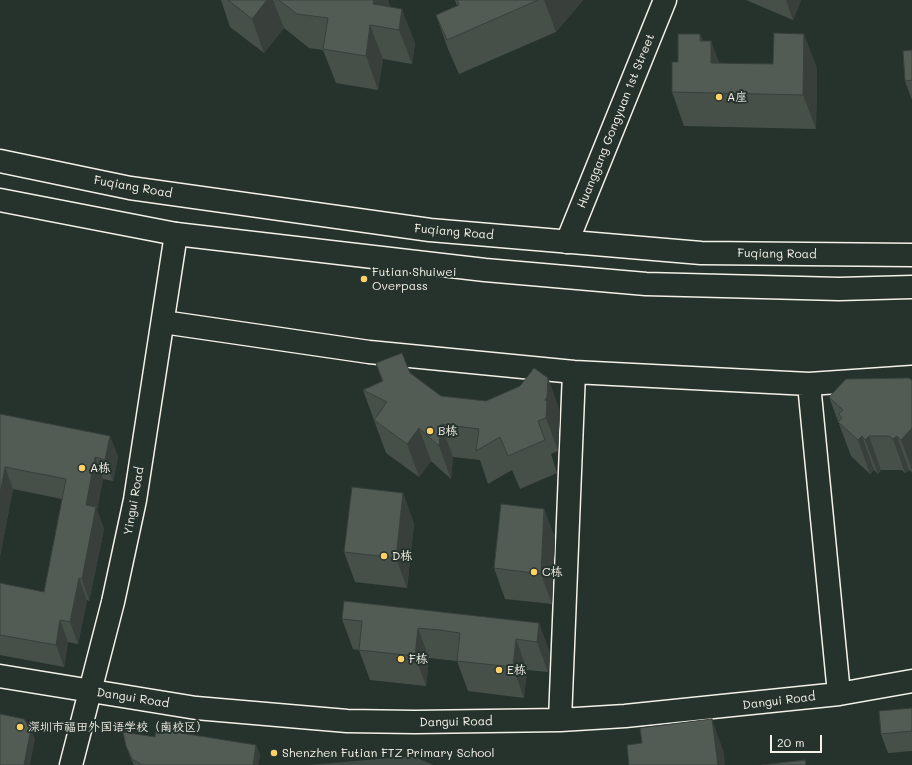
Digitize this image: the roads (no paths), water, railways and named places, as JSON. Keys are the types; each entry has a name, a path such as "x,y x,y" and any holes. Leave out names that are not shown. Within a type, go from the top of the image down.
{"street":[{"name":"Huanggang Gongyuan 1st Street","path":"567,242 665,0"},
{"name":"Fuqiang Road","path":"0,161 130,188 430,230 701,253 912,255"},
{"path":"0,200 176,234 485,270 646,284 839,289 912,287"},
{"name":"Yingui Road","path":"71,765 113,602 135,500 176,234"},
{"path":"163,322 369,352 574,372 809,384 912,377"},
{"path":"560,720 574,372"},
{"path":"809,384 839,694"},
{"name":"Dangui Road","path":"0,676 196,708 347,721 415,722 560,720 733,706 839,694 912,681"}],"place":[{"name":"A座","path":"719,97"},
{"name":"Futian Shuiwei Overpass","path":"364,279"},
{"name":"B栋","path":"430,431"},
{"name":"A栋","path":"82,468"},
{"name":"D栋","path":"384,556"},
{"name":"C栋","path":"534,572"},
{"name":"F栋","path":"401,659"},
{"name":"E栋","path":"499,670"},
{"name":"深圳市福田外国语学校（南校区）","path":"20,727"},
{"name":"Shenzhen Futian FTZ Primary School","path":"274,753"}]}
